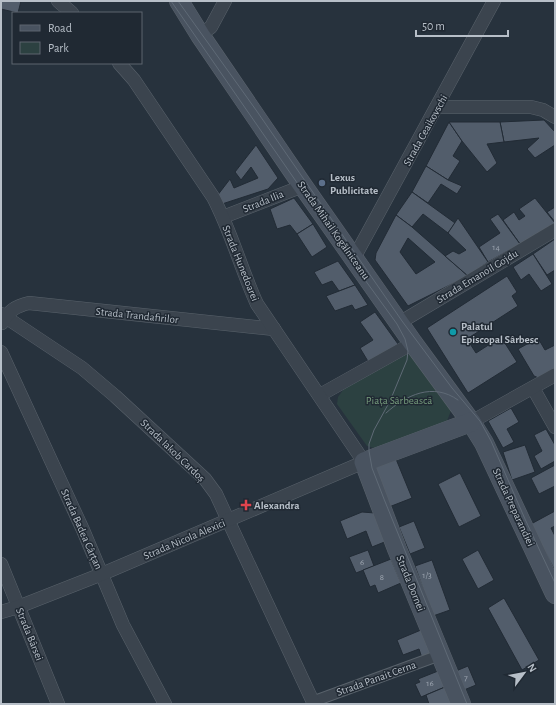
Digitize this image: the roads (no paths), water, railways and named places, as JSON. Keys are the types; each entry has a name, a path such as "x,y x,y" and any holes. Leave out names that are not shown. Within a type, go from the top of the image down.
{"main road":[{"name":"Strada Mihail Kogălniceanu","path":"169,1 200,36"},
{"name":"Strada Mihail Kogălniceanu","path":"179,1 200,36 303,186 413,343 471,422"},
{"path":"364,462 471,422"},
{"name":"Strada Preparandiei","path":"471,422 484,443 555,594"},
{"name":"Strada Dornei","path":"364,462 440,655 461,704"}],"street":[{"path":"58,1 71,12"},
{"path":"200,36 211,27 225,1"},
{"name":"Strada Ceaikovschi","path":"354,258 494,1"},
{"name":"Strada Hunedoarei","path":"120,64 134,80 213,197 223,217 257,304 364,462"},
{"path":"437,107 530,108 543,110 555,117"},
{"name":"Strada Ilia","path":"223,217 303,186"},
{"name":"Strada Emanoil Gojdu","path":"399,323 555,230"},
{"name":"Strada Trandafirilor","path":"2,318 20,305 29,303 274,329"},
{"name":"Strada Iakob Cardoș","path":"2,318 82,368 115,396 204,479 216,494 313,703"},
{"path":"320,395 413,343"},
{"name":"Strada Badea Cârțan","path":"1,352 83,530 123,625 165,704"},
{"path":"471,422 555,375"},
{"path":"533,388 555,427"},
{"name":"Strada Nicola Alexici","path":"1,612 18,607 102,574 364,462"},
{"name":"Strada Bârsei","path":"1,564 58,704"},
{"name":"Strada Panait Cerna","path":"313,703 440,655"}],"tram line":[{"path":"171,1 352,262 397,324 405,339 408,351 407,360 390,401 374,430 369,444 369,451 372,468 384,499 467,704"},
{"path":"178,1 256,110 402,321 452,388 480,421 491,441 555,583"},
{"path":"386,413 411,396 430,391 449,395 458,400"}],"place":[{"name":"Lexus Publicitate","path":"322,183"},
{"name":"Palatul Episcopal Sârbesc","path":"453,332"},
{"name":"Alexandra","path":"246,505"}],"park label":[{"name":"Piața Sârbească","path":"399,400"}]}
